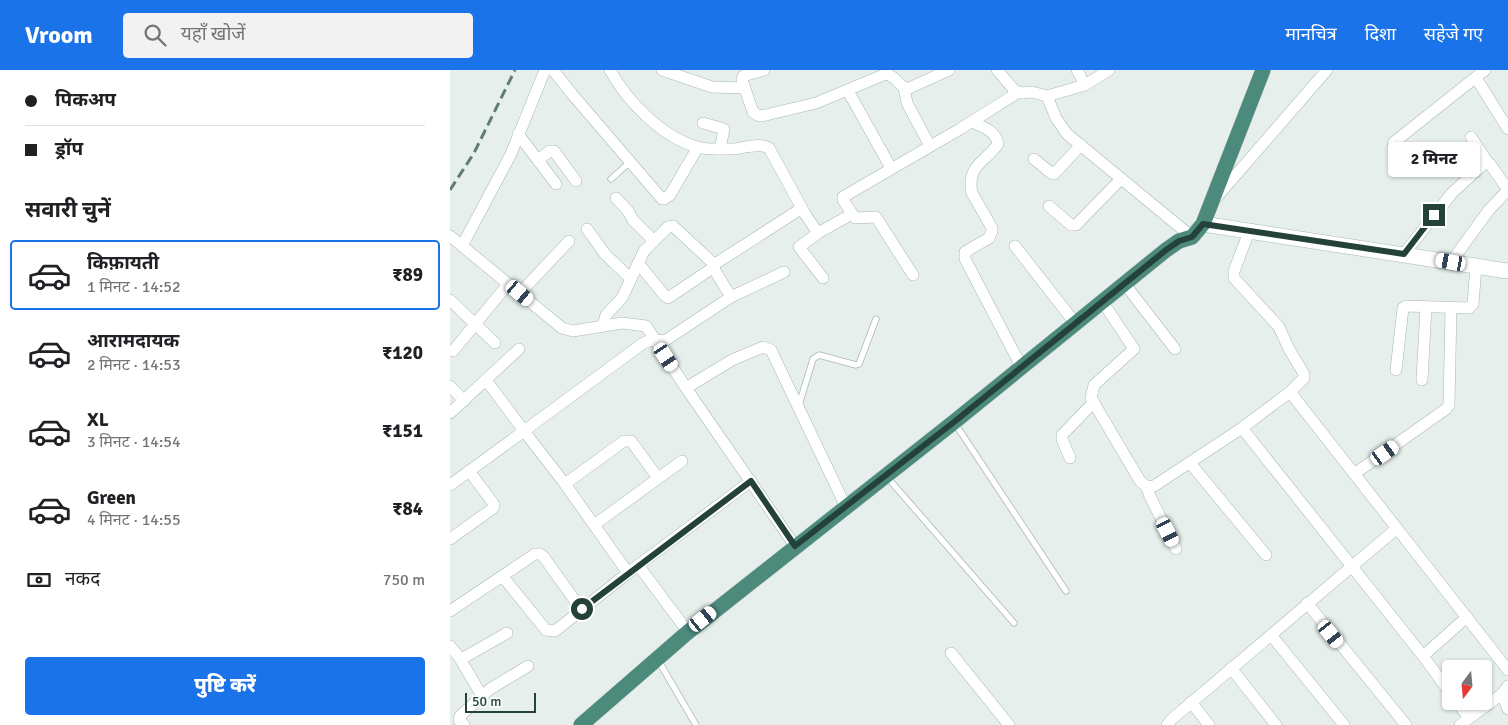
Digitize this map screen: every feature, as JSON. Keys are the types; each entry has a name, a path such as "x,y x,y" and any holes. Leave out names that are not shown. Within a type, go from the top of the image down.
{"highway":[{"path":"581,725 688,632 954,422 1124,283 1172,245 1192,237 1203,224 1263,70"}],"main road":[{"path":"1203,224 1508,271"}],"street":[{"path":"462,246 511,154 545,70"},
{"path":"553,70 662,199 664,200 670,195 698,147"},
{"path":"662,70 712,87 745,88"},
{"path":"764,70 743,76 742,80 753,112 762,116 816,103 848,91 888,72 904,88 907,103 930,146"},
{"path":"904,88 912,89 950,70"},
{"path":"996,70 1015,91 1032,92 1047,96 1085,85 1110,70"},
{"path":"1077,70 1085,85"},
{"path":"1209,206 1327,70"},
{"path":"1393,143 1485,70"},
{"path":"615,73 635,103 658,125 683,142 698,147 720,149 763,145 769,148 818,233"},
{"path":"1476,78 1508,129"},
{"path":"848,91 891,168"},
{"path":"914,276 876,217 857,218 852,214 843,197 972,122 1019,92"},
{"path":"1047,96 1061,127 1080,145 1192,237"},
{"path":"972,122 990,130 998,140 998,144 975,167 971,188 992,228 991,236 965,252 965,258 1021,366"},
{"path":"704,123 724,129 720,149"},
{"path":"518,134 556,184"},
{"path":"1451,262 1490,210 1508,190 1471,137"},
{"path":"1034,159 1054,174 1080,145"},
{"path":"538,160 550,150 554,151 576,182"},
{"path":"1404,254 1452,193 1482,166 1488,163"},
{"path":"1049,206 1071,225 1076,226 1121,179"},
{"path":"616,198 628,211 632,220 654,241"},
{"path":"638,263 664,296 668,298 802,208"},
{"path":"823,278 799,246 852,214"},
{"path":"603,325 606,315 622,298 644,252 668,228 673,226 714,266 731,297"},
{"path":"587,229 605,254 631,279"},
{"path":"1147,487 1154,486 1242,428 1302,382 1304,374 1289,349 1279,327 1233,274 1249,232"},
{"path":"450,236 567,331 622,323 646,326 686,388 795,546"},
{"path":"520,293 569,241"},
{"path":"1015,246 1075,323"},
{"path":"1396,370 1403,308 1406,306 1470,308 1472,306 1476,266"},
{"path":"450,485 642,344 666,340 731,297 784,272"},
{"path":"1124,283 1175,349"},
{"path":"453,351 508,284"},
{"path":"450,300 495,343"},
{"path":"1102,301 1134,349 1094,385 1091,398 1140,481 1147,487 1176,549"},
{"path":"1422,380 1426,307"},
{"path":"1354,474 1449,405 1451,308"},
{"path":"686,388 732,360 763,347 771,350 846,507"},
{"path":"450,413 519,349"},
{"path":"486,380 565,484 628,573"},
{"path":"450,386 464,401"},
{"path":"1290,392 1508,670"},
{"path":"1070,458 1062,435 1094,402"},
{"path":"1242,428 1442,682"},
{"path":"565,484 628,440 631,441 658,478"},
{"path":"594,525 682,461"},
{"path":"1190,463 1266,555"},
{"path":"450,539 494,506 469,471"},
{"path":"503,576 546,630 554,631 638,565 751,481"},
{"path":"1167,725 1306,603 1396,529"},
{"path":"450,611 535,554 543,556 582,609"},
{"path":"638,565 688,632"},
{"path":"1306,603 1406,725"},
{"path":"1423,656 1467,617"},
{"path":"454,653 463,658 507,634"},
{"path":"1271,635 1344,725"},
{"path":"454,653 482,696"},
{"path":"951,653 1009,725"},
{"path":"464,725 459,720 460,716 490,689 528,666"},
{"path":"1231,668 1276,725"},
{"path":"1460,710 1465,722 1505,690 1508,709"},
{"path":"1192,702 1209,725"}],"lane":[{"path":"611,179 630,162"},
{"path":"798,406 813,359 819,355 856,365 859,364 876,319"},
{"path":"954,422 1066,591"},
{"path":"886,475 1014,623"},
{"path":"657,658 696,725"}],"railway":[{"path":"450,190 474,153 515,70"}],"route":[{"path":"582,609 751,481 795,546 954,422 1172,245 1192,237 1203,224 1404,254 1434,215"}]}
